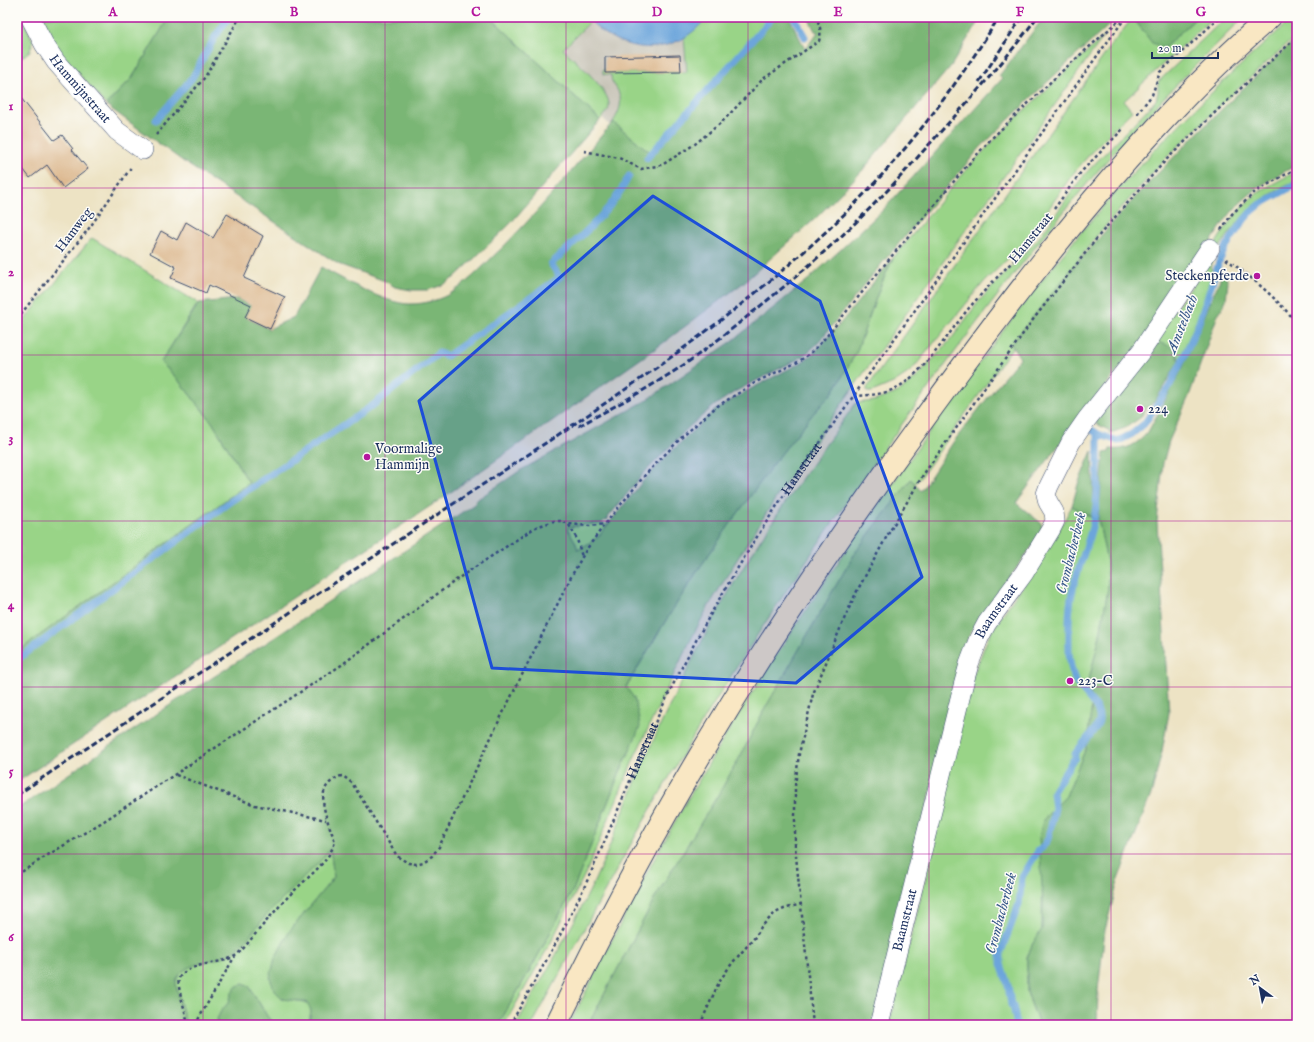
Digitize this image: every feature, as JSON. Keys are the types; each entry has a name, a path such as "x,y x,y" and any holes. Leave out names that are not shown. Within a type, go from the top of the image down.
{"main road":[{"name":"Hamstraat","path":"556,1025 596,942 654,835 713,733 807,586 876,485 999,318 1094,198 1177,106 1270,17"}],"street":[{"name":"Hammijnstraat","path":"30,17 44,44 61,68 117,131 143,150"},
{"name":"Baamstraat","path":"879,1025 968,664 979,638 987,624 1020,579 1051,530 1055,520 1054,512 1048,502 1046,494 1071,442 1087,419 1217,253"}],"path":[{"name":"Hamweg","path":"17,319 90,227 143,150 205,77 240,17"},
{"path":"584,151 619,158 641,169 662,165 695,144 723,121 763,79 819,41 821,32 816,17"},
{"path":"195,1025 236,956 286,899 319,867 330,852 334,842 326,820 323,796 326,787 338,777 343,776 349,780 355,786 397,856 408,863 416,864 423,862 432,856 444,837 496,727 572,575 582,557 605,524 661,458 682,436 716,407 746,388 798,362 813,351 991,139 1061,72 1123,17"},
{"path":"853,396 1126,17"},
{"path":"1132,119 1152,95 1160,72 1220,17"},
{"path":"813,1025 795,846 795,786 799,754 813,694 857,591 923,475 1032,321 1101,233 1165,161 1228,100 1297,37"},
{"name":"Hamstraat","path":"1054,210 1081,172 1127,125"},
{"path":"1297,168 1255,192 1232,214 1217,253 1247,273 1282,305 1297,323"},
{"name":"Hamstraat","path":"510,1025 553,951 588,880 668,695 694,644 760,530 804,464 853,396 882,394 898,387 910,379 922,368 970,307 1018,256"},
{"path":"17,875 176,775 340,666 463,575 516,539 542,524 554,521 590,526 605,524"},
{"path":"569,524 577,539 582,557"},
{"path":"176,775 255,806 326,820"},
{"path":"700,1025 720,980 733,962 752,941 761,927 775,913 801,904"},
{"path":"188,1025 187,1015 178,982 180,977 189,969 197,966 207,965 236,956"}],"highlighted area":[{"path":"653,196 820,301 922,577 796,683 492,668 419,401"}],"shaded area":[{"path":"487,17 779,17 655,160 618,132"}],"green space":[{"path":"17,17 22,17 33,41 30,51 17,61"},
{"path":"39,17 169,17 132,78 106,105 58,50"},
{"path":"169,17 490,17 600,120 509,225 455,277 443,285 428,290 411,290 395,287 385,281 338,264 184,162 106,105 132,78"},
{"path":"490,17 587,17 591,21 563,49 591,76 605,93 608,100 608,111 600,120"},
{"path":"707,17 770,17 650,152 613,122 620,108 620,95 612,81 611,75 603,74 603,70 611,70 612,73 687,72 684,37 697,28"},
{"path":"775,17 789,17 805,49 818,32 815,31 808,17 981,17 951,66 861,172 816,218 743,283 659,346 438,501 17,782 17,652 249,483 212,422 179,381 161,362 199,303 237,299 251,306 245,317 269,329 294,317 321,267 364,290 400,303 421,303 432,301 448,295 473,276 532,217 613,122 650,152 646,156 649,159"},
{"path":"1044,17 1118,17 1042,87 980,148 883,262 818,343 798,359 736,391 715,405 690,426 644,473 606,520 601,523 585,524 567,528 575,541 578,550 598,537 643,481 714,411 747,391 802,362 814,353 839,325 893,258 880,287 856,353 833,392 812,415 778,458 733,520 698,570 626,687 634,698 640,727 619,774 574,888 534,963 498,1025 309,1025 311,1010 306,1002 283,999 274,990 270,978 275,958 289,932 334,877 330,848 324,857 266,916 238,948 226,956 190,967 183,971 178,977 176,985 186,1025 17,1025 17,809 176,701 274,638 476,503 475,501 521,470 647,400 731,342 809,279 883,210 1002,79 999,76"},
{"path":"1133,17 1136,17 1135,19 1164,48 1197,17 1213,17 1124,101 1132,111 1095,148 1072,175 1021,246 984,282 911,371 893,383 872,392 867,392 867,388"},
{"path":"1136,17 1197,17 1164,48 1152,43 1134,19"},
{"path":"1226,17 1244,17 1131,133 1070,204 983,314 871,467 814,549 706,716 642,825 532,1025 516,1025 565,938 593,884 631,792 671,702 701,643 735,580 814,461 856,403 874,401 894,394 908,385 919,375 952,338 979,301 1037,240 1084,175 1156,100 1158,82"},
{"path":"1294,17 1297,17 1297,35 1227,99 1163,161 1100,232 1031,321 923,474 915,484 911,479 857,550 763,712 740,757 718,795 656,896 588,1025 569,1025 658,853 714,754 766,671 821,588 953,398 1028,298 1080,233 1129,177 1198,106"},
{"path":"1104,36 784,485 731,569 704,614 683,655 636,754 588,868 550,944 504,1025 498,1025 534,963 574,888 619,774 629,753 634,698 626,688 663,625 698,570 778,458 812,415 833,392 856,353 880,287 893,258 977,158 1015,119"},
{"path":"1297,38 1297,165 1276,176 1257,189 1231,212 1160,320 1082,414 1016,503 1041,523 1041,534 973,628 964,647 959,677 873,1025 588,1025 656,896 718,795 740,757 763,712 857,550 911,479 921,491 954,441 1020,358 1011,344 1093,244 1182,149"},
{"path":"1297,171 1297,180 1254,205 1218,249 1214,246 1240,209 1256,194"},
{"path":"92,238 198,303 161,362 179,381 212,422 249,483 17,652 17,329"},
{"path":"1214,256 1211,264 1212,275 1202,308 1179,361 1177,352 1152,341"},
{"path":"1223,272 1228,282 1226,300 1217,317 1189,396 1169,441 1163,463 1157,522 1169,713 1152,792 1119,877 1105,930 1098,990 1097,1025 1039,1025 1027,992 1027,958 1032,945 1042,929 1043,903 1039,837 1043,820 1066,796 1086,748 1092,705 1089,680 1100,635 1108,588 1107,562 1098,518 1104,453 1109,452 1110,449 1121,449 1131,446 1148,432 1183,367"},
{"path":"1152,341 1166,344 1172,348 1179,361 1155,401 1145,410 1140,418 1125,428 1110,433 1110,431 1095,423"},
{"path":"1092,451 1094,506 1091,517 1072,506 1078,484"},
{"path":"1072,506 1092,518 1098,518 1107,562 1108,588 1100,635 1089,680 1092,705 1086,748 1066,796 1043,820 1042,930 1032,945 1027,958 1027,993 1039,1025 889,1025 928,868 962,703 990,633 1036,566"},
{"path":"585,524 609,524 588,552 578,550 575,541 567,528"},
{"path":"330,847 334,877 289,932 283,999 306,1002 311,1010 309,1025 274,1025 254,994 232,993 229,1002 219,1015 217,1025 186,1025 176,985 176,978 179,973 192,965 232,953 324,857"},
{"path":"243,984 249,986 274,1025 217,1025 217,1019 221,1011 229,1002 232,993 237,986"}],"water":[{"path":"587,17 707,17 694,31 679,40 664,46 647,47 631,45 615,39 600,30"}],"building":[{"path":"680,55 681,72 605,73 605,57"},
{"path":"17,93 54,140 62,135 88,169 63,188 47,165 30,178 17,161"},
{"path":"227,214 263,236 244,278 285,297 270,329 245,317 251,305 209,285 206,293 171,278 176,267 150,253 161,231 177,240 186,222 213,238"}],"waterway":[{"path":"156,120 192,78 215,37 229,17"},
{"path":"647,158 773,17"},
{"path":"794,17 805,37"},
{"path":"17,660 231,501 372,406 439,353 447,356 560,277 551,264 583,234 614,201 629,176"},
{"name":"Amstelbach","path":"1092,430 1098,434 1118,441 1132,434 1144,424 1169,387 1182,361 1198,325 1225,248 1250,213 1261,204 1297,184"},
{"name":"Crombacherbeek","path":"1015,1025 1016,1020 1013,1006 1011,1005 1008,985 1001,964 1001,952 1019,904 1022,877 1038,851 1048,839 1055,808 1053,792 1075,758 1075,754 1095,729 1099,720 1099,714 1096,708 1076,682 1072,671 1069,650 1071,596 1091,532 1095,513 1098,483 1098,434"}],"railway":[{"path":"17,795 593,411 687,346 732,312 819,238 870,188 939,106 960,77 999,17"},
{"path":"979,82 1022,17"},
{"path":"579,426 676,370 748,316 816,259 849,229 904,173 992,74 1037,17"}],"place":[{"name":"Steckenpferde","path":"1257,276"},
{"name":"224","path":"1140,409"},
{"name":"Voormalige Hammijn","path":"367,457"},
{"name":"223-C","path":"1070,681"}]}
